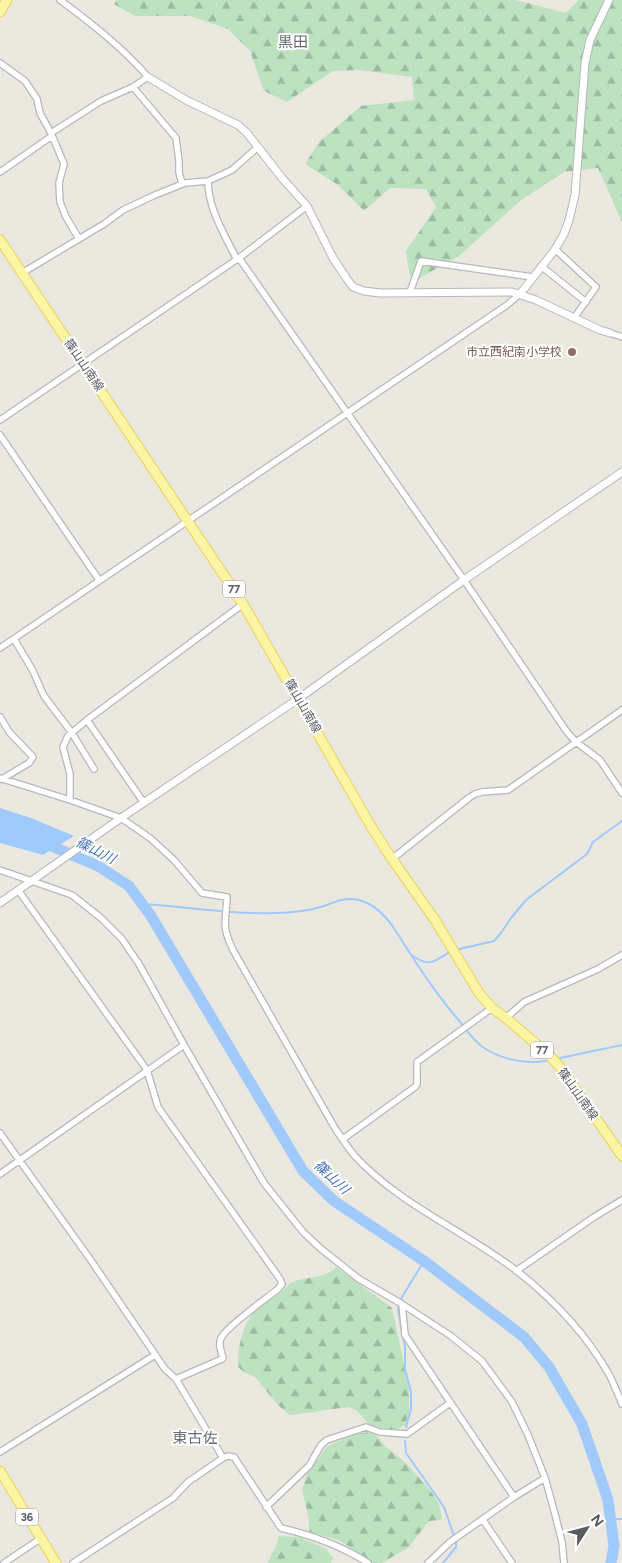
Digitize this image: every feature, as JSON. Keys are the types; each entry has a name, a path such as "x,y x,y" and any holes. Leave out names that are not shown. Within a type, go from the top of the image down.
{"main road":[{"path":"0,12 7,0"},
{"name":"篠山山南線","path":"0,240 244,604 372,828 435,920 478,993 492,1008 549,1055 622,1156"},
{"name":"36","path":"0,1471 56,1563"}],"street":[{"path":"60,0 105,35 136,63 148,78 186,100 238,126 307,206 333,258 353,287 364,291 380,293 512,292 600,330 622,337"},
{"path":"0,648 507,305 520,294 555,249 564,234 575,196 585,63 590,40 609,0"},
{"path":"0,63 25,81 37,99 40,113 52,134 64,164 59,183 60,202 66,217 79,239"},
{"path":"0,172 101,101 148,78"},
{"path":"133,87 176,138 182,184"},
{"path":"22,273 104,224 123,210 182,184 208,181 232,170 258,147"},
{"path":"208,181 208,192 212,206 238,259 576,742 600,760 622,793"},
{"path":"0,420 238,259 307,206"},
{"path":"555,249 596,287 574,318"},
{"path":"410,292 421,261 533,277"},
{"path":"541,266 586,302"},
{"path":"0,435 99,580"},
{"path":"0,902 298,699 464,580 622,472"},
{"path":"70,800 70,774 63,747 68,736 244,604"},
{"path":"14,639 33,671 44,696 72,733 94,769"},
{"path":"392,859 475,794 508,790 622,710"},
{"path":"0,717 10,733 33,758 1,778"},
{"path":"87,720 144,803"},
{"path":"1,778 70,800 119,820 150,838 174,860 202,893 227,896 224,922 226,935 233,950 342,1139 353,1154 383,1183 516,1271 564,1313 610,1376 622,1404"},
{"path":"0,870 33,879 72,895 101,918 122,939 139,964 264,1183 303,1232 359,1279 451,1336 482,1361 512,1402 528,1435 545,1478 560,1533 564,1563"},
{"path":"18,890 147,1070 158,1107 282,1284 230,1327 220,1338 219,1346 222,1359 176,1380"},
{"path":"506,1018 524,1002 598,969 622,955"},
{"path":"342,1139 415,1087 417,1084 417,1062 492,1008"},
{"path":"0,1174 184,1045"},
{"path":"0,1133 90,1259 155,1355 176,1380 223,1458"},
{"path":"516,1271 622,1200"},
{"path":"402,1304 405,1335 514,1497"},
{"path":"0,1452 155,1355"},
{"path":"266,1507 309,1466 321,1445 327,1440 366,1427 380,1432 407,1434 450,1403"},
{"path":"73,1563 173,1498 188,1482 228,1456 234,1457 281,1528 334,1545 368,1563"},
{"path":"428,1563 450,1542 514,1497 545,1478"},
{"path":"483,1520 512,1563"},
{"path":"4,1563 40,1539"}],"green space":[{"path":"116,0 515,0 566,13 579,0 622,0 622,222 598,168 564,172 520,201 459,256 411,283 406,251 436,207 426,189 390,188 364,211 338,185 305,164 319,142 361,106 414,100 412,77 359,70 333,71 287,102 264,91 250,51 228,29 190,16 135,16 114,4"},
{"path":"336,1267 392,1308 409,1388 409,1412 405,1425 394,1431 369,1424 357,1411 349,1407 290,1415 278,1405 255,1377 238,1367 244,1329 256,1309 291,1283 327,1274"},
{"path":"369,1432 376,1435 386,1447 406,1463 430,1490 439,1504 442,1519 428,1522 409,1547 382,1563 373,1563 339,1540 310,1532 302,1490 307,1473 326,1447 352,1435"},
{"path":"278,1536 299,1537 326,1549 333,1558 331,1563 268,1563"}],"water":[{"path":"0,808 31,818 74,836 43,855 0,843"}],"waterway":[{"path":"455,950 494,941 526,900 587,854 593,842 622,821"},
{"name":"篠山川","path":"42,842 98,866 129,886 151,916 303,1171 334,1201 424,1261 524,1337 549,1367 582,1424 608,1500 614,1546 611,1563"},
{"path":"142,904 225,912 266,913 308,910 345,899 360,900 381,912 439,996 480,1045 508,1059 531,1062 546,1061"},
{"path":"413,956 424,962 432,962 451,951"},
{"path":"560,1058 622,1045"},
{"path":"402,1332 398,1309 402,1297 424,1261"},
{"path":"403,1336 405,1369 411,1392 411,1409 406,1427"},
{"path":"405,1441 406,1453 444,1507 454,1536"},
{"path":"611,1519 622,1519"},
{"path":"443,1563 456,1547 456,1541"}],"place":[{"name":"市立西紀南小学校","path":"572,352"}],"district":[{"name":"黒田","path":"293,42"},
{"name":"東古佐","path":"195,1438"}]}
